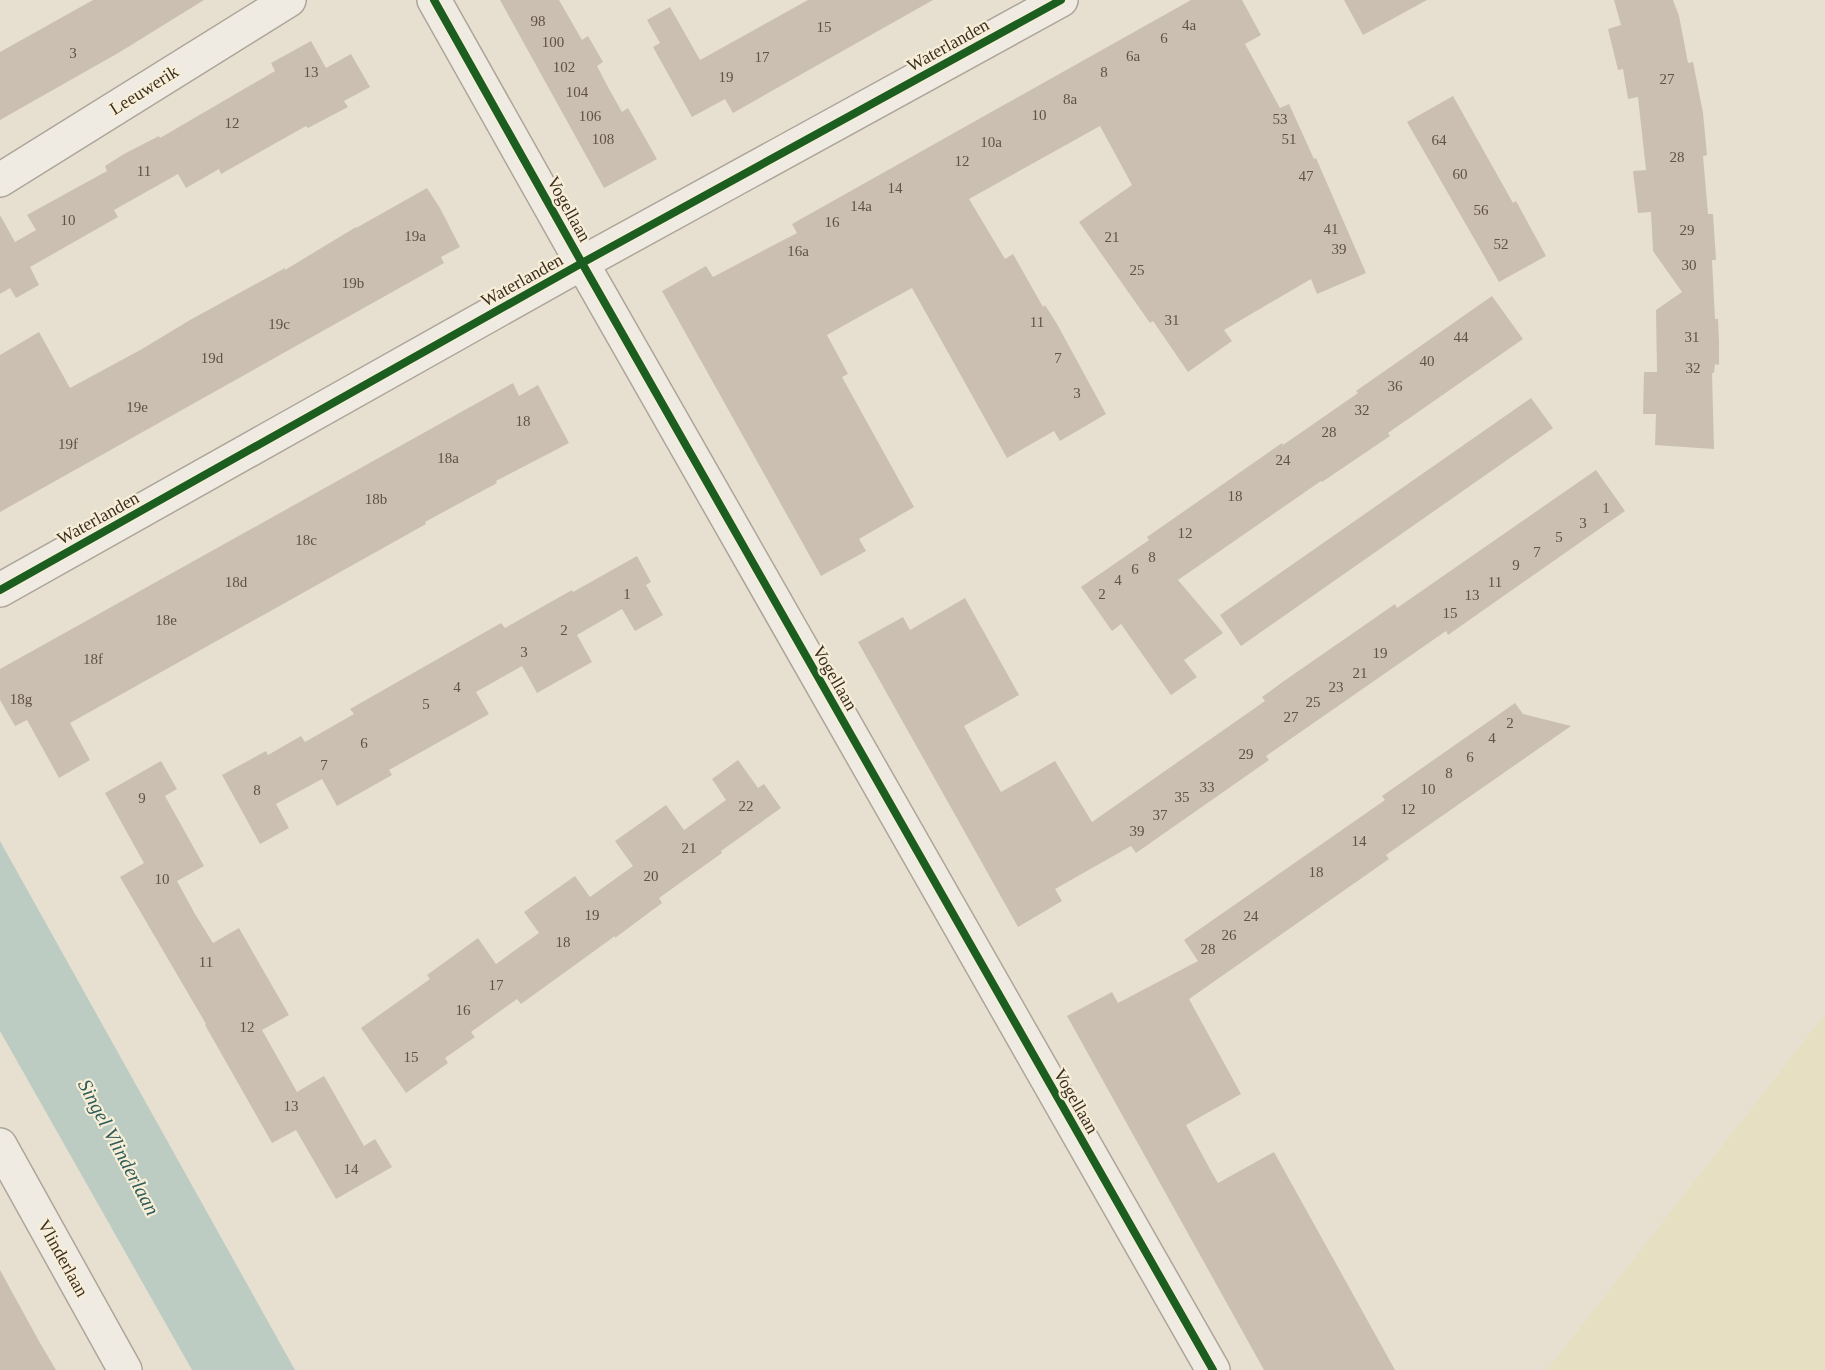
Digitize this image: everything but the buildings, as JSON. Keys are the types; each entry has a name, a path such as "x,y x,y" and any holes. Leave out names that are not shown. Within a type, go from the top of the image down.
{"street":[{"name":"Leeuwerik","path":"0,180 289,0"},
{"name":"Vogellaan","path":"435,0 582,263 1213,1370"},
{"name":"Waterlanden","path":"0,590 582,263 1061,0"},
{"name":"Vlinderlaan","path":"0,1145 125,1370"}],"shaded area":[{"path":"1825,1014 1825,1370 1547,1370"}],"water":[{"name":"Singel Vlinderlaan","path":"0,841 295,1370 192,1370 0,1031"}],"cycle path":[{"path":"434,0 1213,1370"},
{"path":"0,590 582,263 1061,0"}]}
